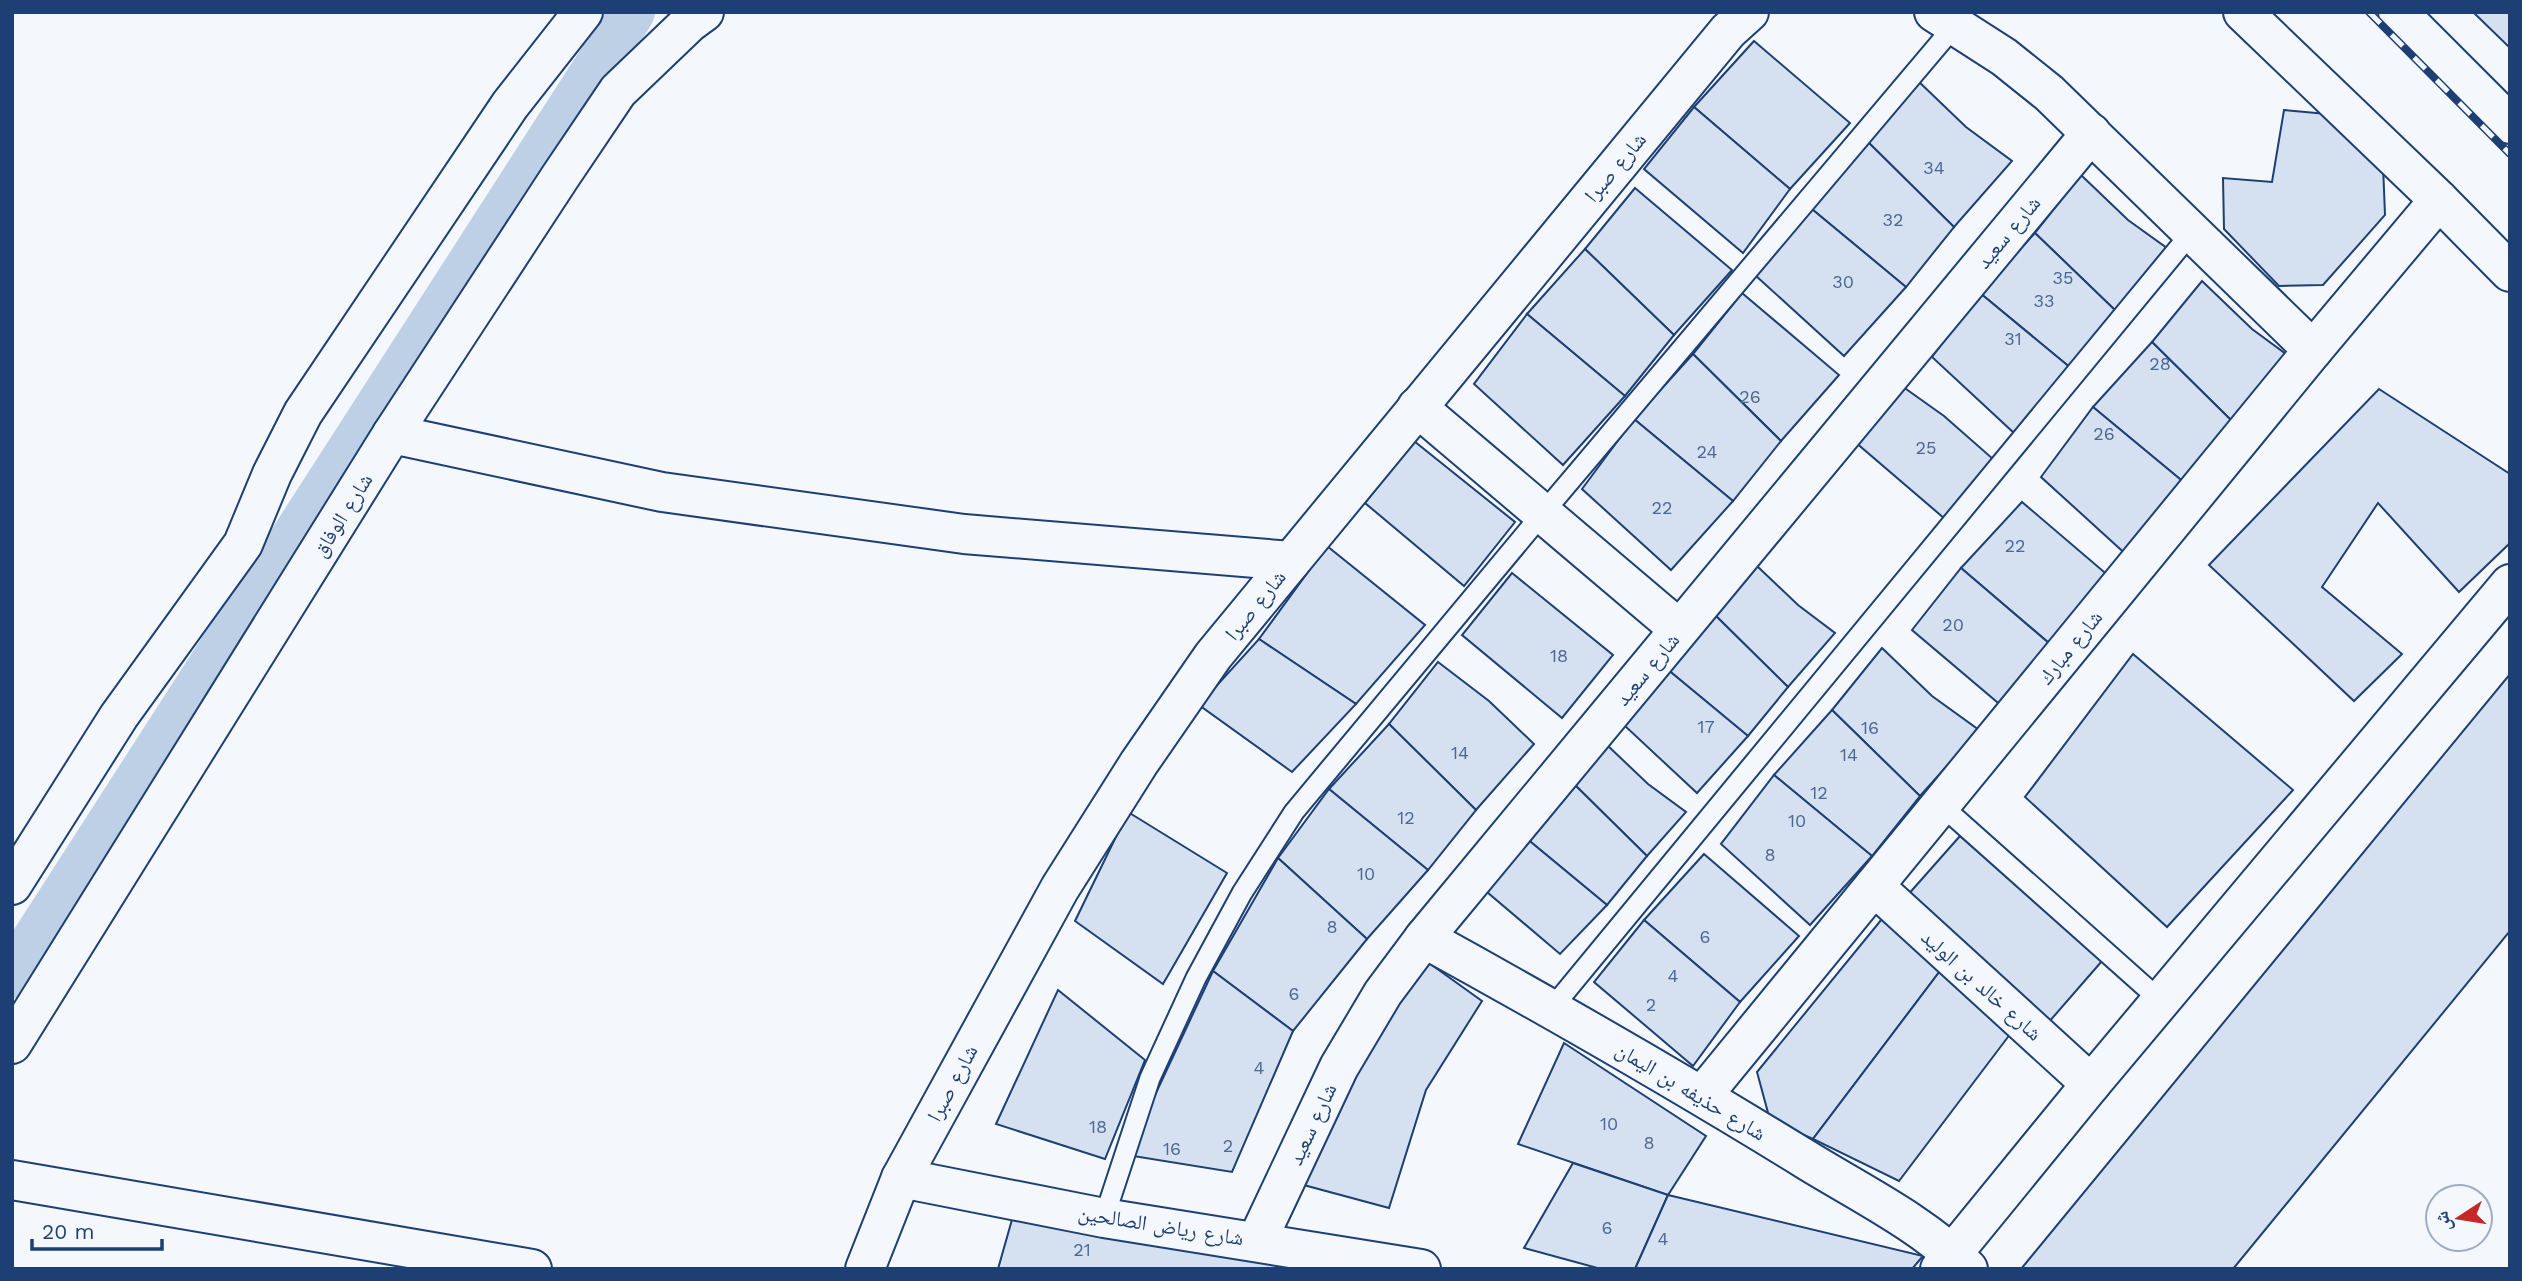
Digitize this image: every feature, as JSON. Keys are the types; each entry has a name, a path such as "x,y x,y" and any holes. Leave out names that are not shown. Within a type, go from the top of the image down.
{"street":[{"path":"12,885 119,716 243,544 272,474 303,413 510,105 583,12"},
{"name":"شارع الوفاق","path":"12,1044 392,434 618,91 704,12"},
{"name":"شارع صبرا","path":"865,1269 901,1178 1060,888 1139,764 1213,656 1728,31 1749,12"},
{"path":"2243,12 2510,272"},
{"path":"2399,12 2510,124"},
{"path":"1945,18 2004,57 2040,86 2313,350"},
{"name":"شارع سعيد","path":"1257,1241 1352,1042 1383,993 1424,938 2091,133"},
{"name":"شارع مبارك","path":"1702,1096 2439,200"},
{"path":"1417,407 1679,629"},
{"path":"392,434 662,492 964,534 1291,561"},
{"path":"1953,1264 2091,1084 2510,584"},
{"name":"شارع خالد بن الوليد","path":"1874,886 2091,1084"},
{"name":"شارع حذيفه بن اليمان","path":"1424,938 1552,1008 1702,1096 1896,1215 1953,1264"},
{"name":"شارع رياض الصالحين","path":"901,1178 1104,1218 1421,1269"},
{"path":"12,1180 532,1269"}],"lane":[{"path":"1104,1218 1150,1078 1196,978 1242,893 1294,812 1543,513 1945,18"},
{"path":"1552,1008 2192,232"},
{"path":"1941,805 2161,1001"}],"building":[{"path":"2473,12 2510,12 2510,48"},
{"path":"1754,41 1850,123 1790,189 1694,107"},
{"path":"1916,79 1966,127 2012,161 1954,227 1866,140"},
{"path":"1694,107 1790,189 1743,253 1644,169"},
{"path":"2284,110 2327,114 2383,165 2385,215 2323,285 2279,286 2224,229 2223,178 2272,182"},
{"path":"1866,140 1954,227 1906,287 1807,205"},
{"path":"2081,175 2128,220 2171,251 2117,312 2035,233"},
{"path":"1635,188 1732,270 1674,335 1585,249"},
{"path":"1807,205 1906,287 1844,356 1755,275"},
{"path":"2035,233 2117,312 2072,369 1980,293"},
{"path":"1585,249 1674,335 1625,396 1527,314"},
{"path":"2202,281 2252,329 2298,363 2240,429 2152,342"},
{"path":"1742,293 1839,375 1781,441 1693,354"},
{"path":"1980,293 2072,369 2014,433 1932,357"},
{"path":"1527,314 1625,396 1563,465 1474,384"},
{"path":"2152,342 2240,429 2192,489 2093,407"},
{"path":"1693,354 1781,441 1733,501 1634,419"},
{"path":"1899,384 1944,416 1993,459 1945,519 1854,441"},
{"path":"2379,389 2510,474 2510,543 2459,592 2378,503 2322,587 2402,654 2354,701 2209,565"},
{"path":"2093,407 2192,489 2130,558 2041,477"},
{"path":"1634,419 1733,501 1671,570 1582,489"},
{"path":"1414,441 1515,522 1464,586 1365,503"},
{"path":"2022,502 2117,583 2057,650 1961,568"},
{"path":"1327,546 1425,625 1356,704 1259,639"},
{"path":"1757,566 1798,605 1835,633 1788,687 1716,616"},
{"path":"1961,568 2057,650 2010,713 1912,630"},
{"path":"1512,573 1613,655 1562,718 1462,635"},
{"path":"1716,616 1788,687 1748,736 1667,669"},
{"path":"1259,639 1356,704 1292,772 1199,705"},
{"path":"1882,648 1932,696 1979,730 1920,796 1832,710"},
{"path":"2133,654 2293,790 2167,927 2025,797"},
{"path":"1438,662 1489,701 1534,744 1476,810 1389,724"},
{"path":"1667,669 1748,736 1697,793 1625,726"},
{"path":"2510,674 2510,931 2233,1269 2021,1269"},
{"path":"1832,710 1920,796 1872,856 1774,775"},
{"path":"1389,724 1476,810 1428,870 1329,789"},
{"path":"1606,744 1648,784 1686,812 1647,856 1575,785"},
{"path":"1774,775 1872,856 1810,925 1721,844"},
{"path":"1575,785 1647,856 1607,905 1526,838"},
{"path":"1329,789 1428,870 1367,939 1278,858"},
{"path":"1128,812 1227,873 1163,984 1075,921"},
{"path":"1960,836 2102,961 2048,1023 1906,897"},
{"path":"1526,838 1607,905 1560,954 1487,892"},
{"path":"1704,854 1799,936 1740,1002 1644,920"},
{"path":"1278,858 1367,939 1293,1031 1213,971"},
{"path":"1886,914 1943,967 1813,1139 1770,1120 1757,1072"},
{"path":"1644,920 1740,1002 1693,1066 1594,982"},
{"path":"1429,963 1482,1001 1426,1090 1389,1208 1300,1184 1350,1068"},
{"path":"1943,967 2014,1029 1899,1181 1813,1139"},
{"path":"1213,971 1293,1031 1232,1172 1127,1155"},
{"path":"1058,990 1145,1060 1105,1159 996,1124"},
{"path":"1564,1043 1706,1136 1668,1195 1518,1144"},
{"path":"1573,1163 1668,1195 1635,1269 1601,1269 1524,1248"},
{"path":"1668,1195 1923,1256 1912,1269 1635,1269"},
{"path":"1015,1209 1359,1269 998,1269"}],"waterway":[{"path":"12,975 632,12"}],"railway":[{"path":"2369,12 2510,154"}]}
